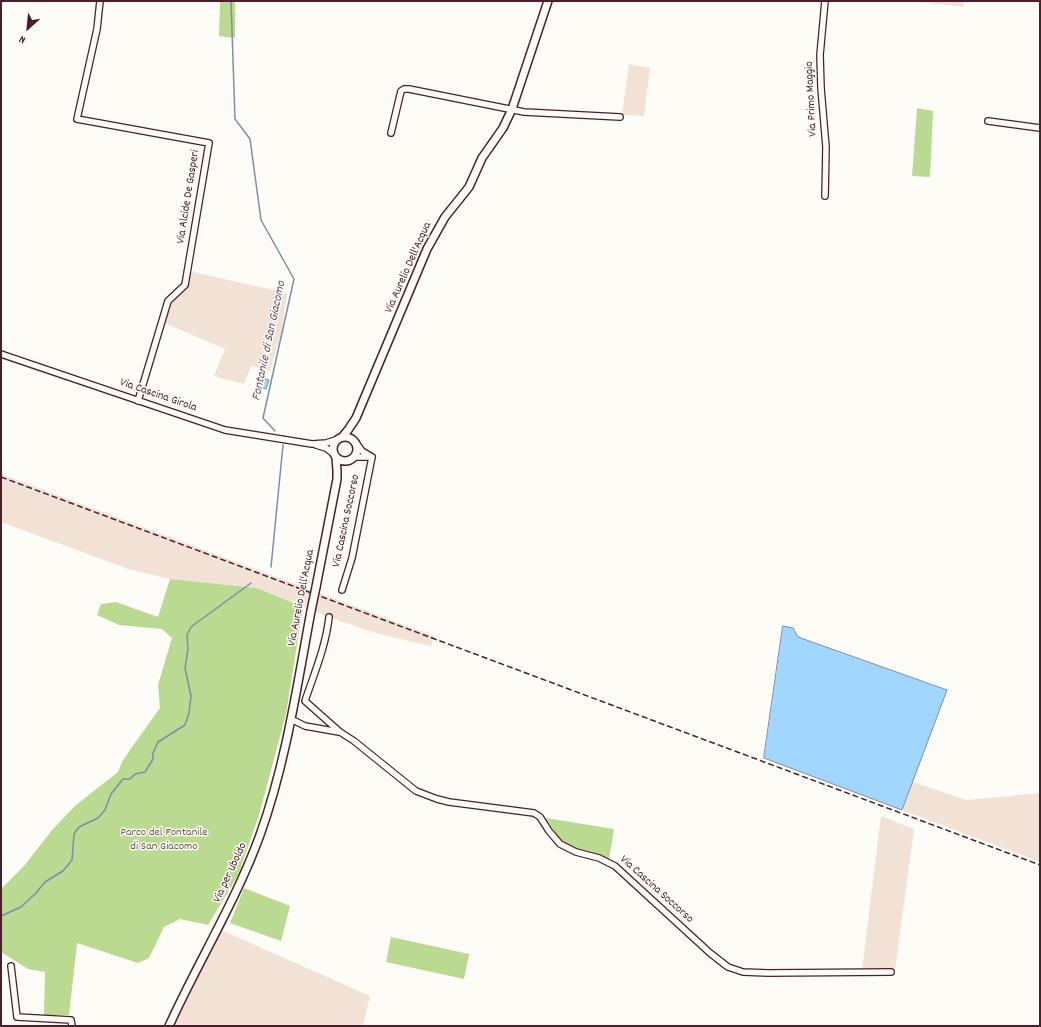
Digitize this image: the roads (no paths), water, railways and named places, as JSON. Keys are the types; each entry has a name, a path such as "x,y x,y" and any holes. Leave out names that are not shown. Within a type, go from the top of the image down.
{"street":[{"name":"Via Alcide De Gasperi","path":"100,1 97,29 76,120 208,143 185,285 168,301 138,401"},
{"name":"Via Aurelio Dell'Acqua","path":"343,436 352,426 356,418 430,244 445,217 469,187 482,158 503,128 512,109 548,1"},
{"name":"Via Primo Maggio","path":"825,1 820,55 826,147 825,196"},
{"path":"391,133 401,91 404,89 537,114 620,117"},
{"path":"988,121 1040,128"},
{"name":"Via Cascina Girola","path":"1,354 225,430 312,444 326,448 335,455"},
{"name":"Via Aurelio Dell'Acqua","path":"355,442 353,428 356,418"},
{"path":"355,442 358,451 352,459 344,461 335,455 333,447 336,440 343,436 351,438 355,442 362,451 372,457"},
{"name":"Via Cascina Girola","path":"312,444 326,443 336,440"},
{"name":"Via Aurelio Dell'Acqua","path":"290,722 337,479 338,471 335,455"},
{"name":"Via Cascina Soccorso","path":"342,590 352,558 372,457 352,459"},
{"name":"Via Aurelio Dell'Acqua","path":"337,479 352,459"},
{"name":"Via Cascina Soccorso","path":"329,617 328,628 305,701 340,732 354,741 416,791 436,799 449,802 524,811 538,815 560,844 576,852 599,858 615,866 710,953 728,967 743,972 768,973 891,972"},
{"name":"Via Cascina Soccorso","path":"290,722 298,727 305,726 340,732"},
{"name":"Via per Uboldo","path":"169,1026 240,882 256,846 278,779 290,722"},
{"path":"11,966 17,1017 71,1020 72,1026"}],"water":[{"path":"259,377 269,380 266,389 256,386"},
{"path":"783,626 793,628 798,637 947,690 902,810 764,758"}],"waterway":[{"name":"Fontanile di San Giacomo","path":"231,1 235,119 250,139 261,220 294,279 263,418 275,431"},
{"name":"Fontanile di San Giacomo","path":"271,567 283,445"},
{"name":"Fontanile di San Giacomo","path":"1,916 21,907 45,882 63,871 72,860 74,834 79,827 98,818 105,810 111,794 123,779 130,779 135,774 145,772 153,759 153,753 158,742 185,725 189,713 191,696 185,668 188,649 187,635 191,627 251,583"}],"railway":[{"path":"1,477 1040,865"}],"park label":[{"name":"Parco del Fontanile di San Giacomo","path":"164,840"}]}
